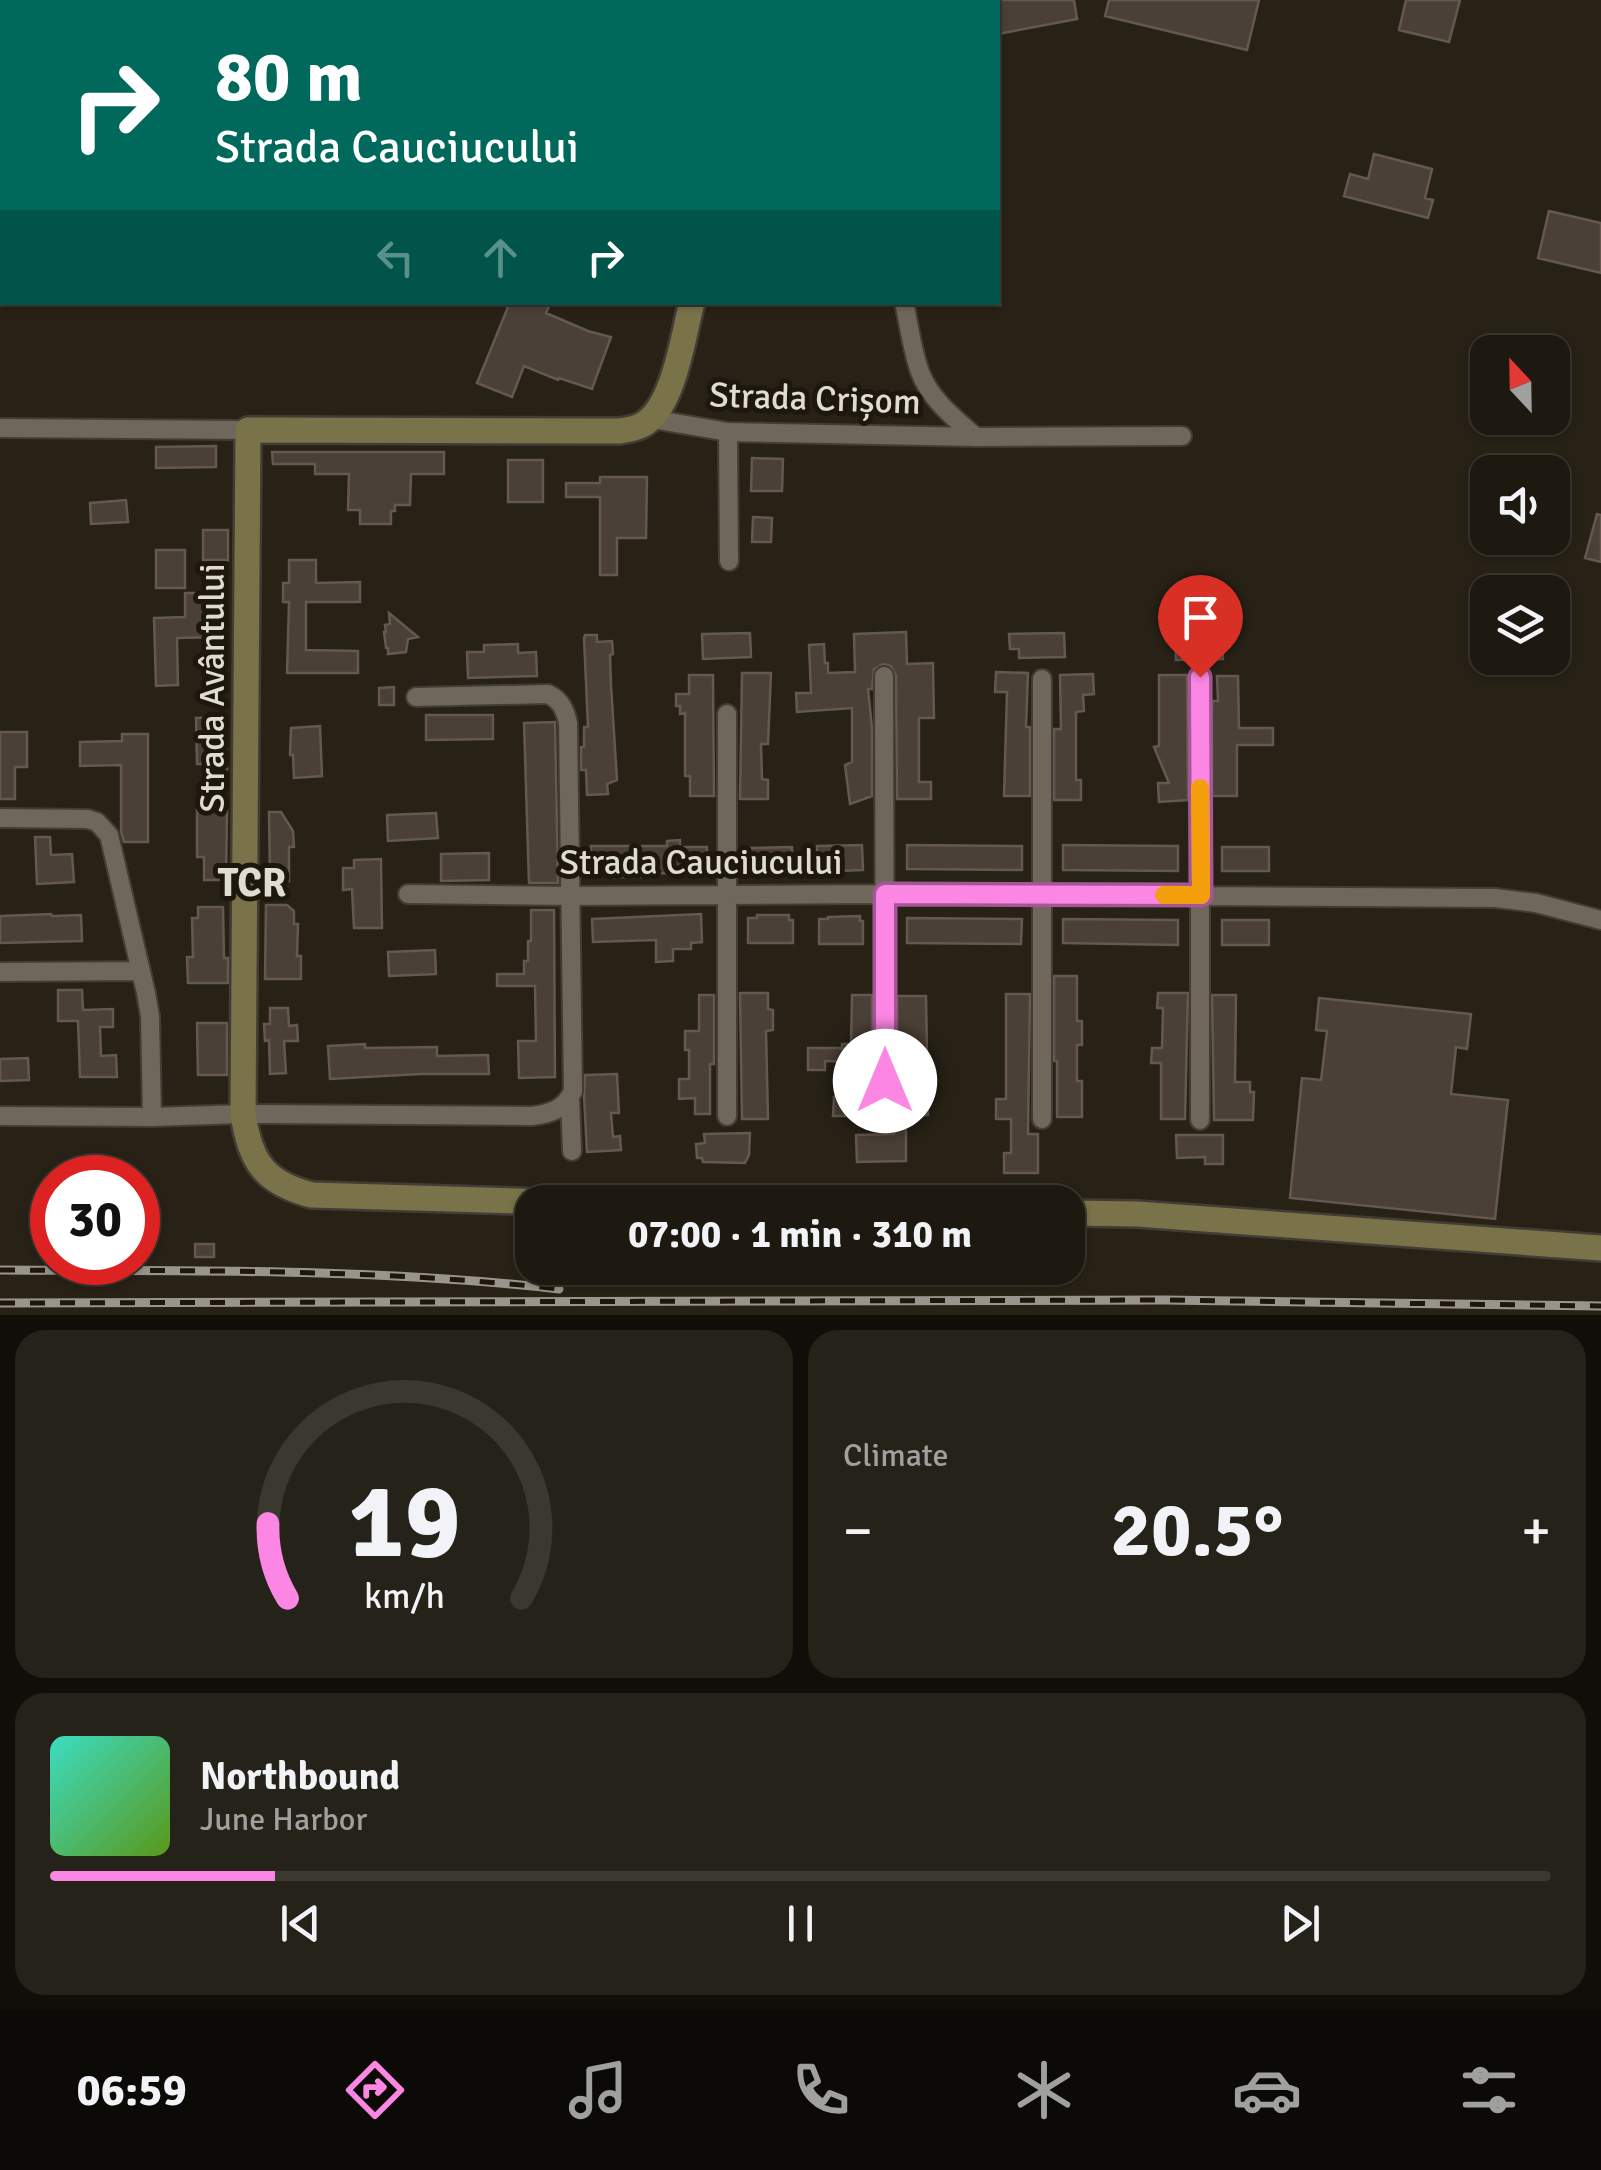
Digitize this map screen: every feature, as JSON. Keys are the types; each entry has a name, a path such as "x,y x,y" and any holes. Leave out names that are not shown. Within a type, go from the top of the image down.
{"main road":[{"path":"248,430 639,428 663,404 691,305"},
{"name":"Strada Avântului","path":"248,430 243,1114 247,1138 258,1162 275,1181 312,1195 515,1201"},
{"path":"1085,1213 1601,1248"}],"street":[{"name":"Strada Crișom","path":"905,305 920,372 932,396 976,437"},
{"name":"Strada Crișom","path":"652,419 728,432 1182,436"},
{"path":"0,428 248,430"},
{"path":"728,432 730,560"},
{"path":"884,676 885,1118"},
{"path":"1200,677 1200,1120"},
{"path":"1042,679 1042,1119"},
{"path":"416,697 548,694 565,711 571,896 572,1151"},
{"path":"727,714 727,1116"},
{"path":"0,818 88,819 104,827 113,846 150,1016 152,1117"},
{"name":"Strada Cauciucului","path":"408,894 1495,898 1551,906 1601,920"},
{"path":"0,972 140,971"},
{"path":"0,1116 532,1116 555,1111 570,1098"}],"building":[{"path":"1000,0 1074,0 1077,19 1000,34"},
{"path":"1109,0 1259,0 1247,50 1105,16"},
{"path":"1406,0 1460,0 1449,42 1399,30"},
{"path":"1374,154 1432,169 1425,198 1433,200 1428,218 1344,196 1350,174 1368,179"},
{"path":"1549,211 1601,223 1601,273 1538,258"},
{"path":"509,305 550,305 546,313 611,337 592,389 524,366 512,397 477,383"},
{"path":"216,446 216,467 156,468 156,447"},
{"path":"272,452 444,452 444,474 411,474 410,505 395,505 391,524 360,524 360,510 348,510 349,474 315,474 315,464 273,464"},
{"path":"752,458 783,459 782,491 751,491"},
{"path":"508,460 543,460 543,502 508,502"},
{"path":"600,477 647,477 646,538 617,538 617,575 600,575 600,497 566,497 566,483 600,483"},
{"path":"126,500 128,522 91,524 90,503"},
{"path":"1597,514 1601,515 1601,562 1585,558"},
{"path":"753,517 772,518 771,542 752,542"},
{"path":"203,530 228,530 228,560 203,560"},
{"path":"156,550 185,550 185,588 156,588"},
{"path":"289,560 316,560 316,583 360,582 360,602 306,602 306,650 358,651 358,673 287,673 289,602 283,602 283,583 289,583"},
{"path":"185,593 212,593 213,617 225,616 226,637 177,638 178,685 156,686 154,618 185,617"},
{"path":"389,613 418,637 408,639 406,652 388,654 384,632 385,625 390,624"},
{"path":"906,632 907,664 933,663 934,718 919,718 919,782 931,782 931,799 897,799 896,676 891,666 883,664 874,669 872,689 868,689 872,796 850,804 845,765 852,762 852,708 797,712 796,693 811,693 809,645 824,644 828,673 855,672 854,634"},
{"path":"750,633 751,657 703,659 702,634"},
{"path":"1064,633 1065,657 1019,658 1019,649 1010,649 1009,634"},
{"path":"1222,634 1223,659 1176,660 1175,635"},
{"path":"585,635 597,635 597,642 612,641 617,780 607,784 608,794 587,795 586,770 581,770 584,727 588,727"},
{"path":"518,644 518,653 536,652 537,676 468,678 467,652 484,652 484,645"},
{"path":"996,672 1028,673 1030,796 1004,796 1007,692 995,692"},
{"path":"742,673 771,673 768,744 761,744 762,779 768,780 768,799 740,799"},
{"path":"1093,674 1094,694 1083,695 1084,711 1076,712 1076,780 1081,780 1081,800 1054,800 1054,729 1061,729 1060,675"},
{"path":"689,675 713,675 714,796 690,796 690,776 685,776 685,713 680,714 680,706 676,706 676,694 689,694"},
{"path":"1159,675 1187,675 1188,800 1159,802 1158,783 1169,783 1154,747 1159,746"},
{"path":"1217,676 1238,676 1239,728 1273,728 1273,745 1237,745 1237,796 1212,796 1212,701 1218,701"},
{"path":"394,687 394,705 379,705 379,688"},
{"path":"426,715 493,715 493,739 426,740"},
{"path":"225,717 227,770 204,770 204,764 197,764 196,718"},
{"path":"555,722 558,883 529,883 524,723"},
{"path":"320,726 322,776 294,778 291,728"},
{"path":"0,732 27,732 27,767 15,767 15,799 0,799"},
{"path":"122,734 148,734 148,842 124,842 121,765 80,766 80,742 122,741"},
{"path":"197,810 227,810 226,880 204,880 204,857 197,857"},
{"path":"269,812 281,812 293,831 289,881 270,882"},
{"path":"436,813 438,838 388,841 387,815"},
{"path":"35,837 50,837 51,855 72,854 74,882 37,884"},
{"path":"680,840 680,847 707,847 707,872 610,877 610,872 591,872 591,846 667,846 667,841"},
{"path":"862,845 863,870 826,875 826,870 817,870 817,846"},
{"path":"907,845 1022,846 1022,870 907,869"},
{"path":"1063,845 1178,846 1178,871 1063,870"},
{"path":"792,847 792,871 749,872 749,848"},
{"path":"1222,847 1269,847 1269,871 1222,871"},
{"path":"489,853 489,880 441,881 441,854"},
{"path":"381,859 382,928 354,928 352,889 343,890 343,868 354,868 354,860"},
{"path":"266,905 287,905 294,911 301,979 265,979"},
{"path":"198,907 223,907 228,983 188,983 187,957 193,957 192,918 198,918"},
{"path":"531,910 554,910 555,1077 519,1078 518,1041 536,1041 535,986 497,986 497,974 524,974 531,941"},
{"path":"701,914 702,942 691,943 691,949 673,949 673,961 656,962 656,940 593,942 592,919"},
{"path":"81,915 82,941 0,943 0,916"},
{"path":"789,915 789,920 793,920 793,943 748,943 748,918"},
{"path":"860,916 863,944 819,944 819,919"},
{"path":"907,918 1022,919 1021,944 907,943"},
{"path":"1063,919 1178,920 1178,945 1063,943"},
{"path":"1222,920 1269,920 1269,945 1222,945"},
{"path":"435,950 436,974 389,976 388,952"},
{"path":"1054,976 1077,976 1077,1021 1082,1021 1082,1045 1077,1045 1077,1081 1082,1081 1082,1117 1057,1117"},
{"path":"58,990 82,990 83,1010 113,1009 113,1027 100,1027 101,1056 116,1055 117,1077 80,1077 78,1021 58,1021"},
{"path":"740,993 768,993 768,1009 773,1010 773,1030 766,1031 768,1119 742,1119"},
{"path":"1158,993 1188,993 1185,1119 1161,1119 1161,1063 1151,1063 1152,1048 1162,1048 1163,1008 1157,1008"},
{"path":"1006,994 1030,994 1028,1134 1038,1134 1038,1173 1004,1173 1004,1153 1011,1153 1011,1119 996,1119 996,1099 1006,1099"},
{"path":"699,995 714,995 710,1114 695,1114 695,1098 679,1099 679,1079 689,1079 685,1031 699,1031"},
{"path":"852,995 872,995 872,1062 867,1062 866,1116 833,1116 834,1097 848,1097 848,1062 825,1061 825,1070 808,1070 808,1048 842,1048 842,1044 851,1044"},
{"path":"1212,995 1236,995 1235,1082 1250,1082 1250,1092 1254,1092 1253,1120 1214,1120"},
{"path":"897,996 926,996 928,1115 906,1116 906,1161 857,1162 856,1135 894,1134 898,1118"},
{"path":"1319,998 1471,1014 1467,1049 1456,1047 1451,1094 1508,1100 1495,1219 1290,1198 1302,1078 1321,1080 1327,1031 1316,1030"},
{"path":"270,1008 288,1008 289,1026 297,1025 298,1041 284,1041 286,1073 270,1074 269,1040 265,1041 264,1024 270,1024"},
{"path":"197,1023 227,1023 227,1075 198,1075"},
{"path":"365,1044 365,1048 437,1047 437,1056 488,1055 489,1074 330,1079 328,1046"},
{"path":"28,1058 29,1080 0,1081 0,1059"},
{"path":"617,1074 619,1113 611,1113 613,1137 620,1136 621,1150 587,1152 585,1075"},
{"path":"750,1133 745,1163 703,1162 697,1158 696,1144 705,1143 704,1134"},
{"path":"1176,1135 1223,1135 1223,1164 1205,1164 1205,1157 1177,1158"},
{"path":"195,1244 214,1244 214,1257 195,1257"}],"railway":[{"path":"0,1270 350,1274 559,1289"},
{"path":"0,1303 1164,1300 1601,1306"}],"slow traffic":[{"path":"1164,895 1201,895 1200,788"}],"district":[{"name":"TCR","path":"252,882"}],"route":[{"path":"885,1081 885,894 1201,895 1200,677"}]}
